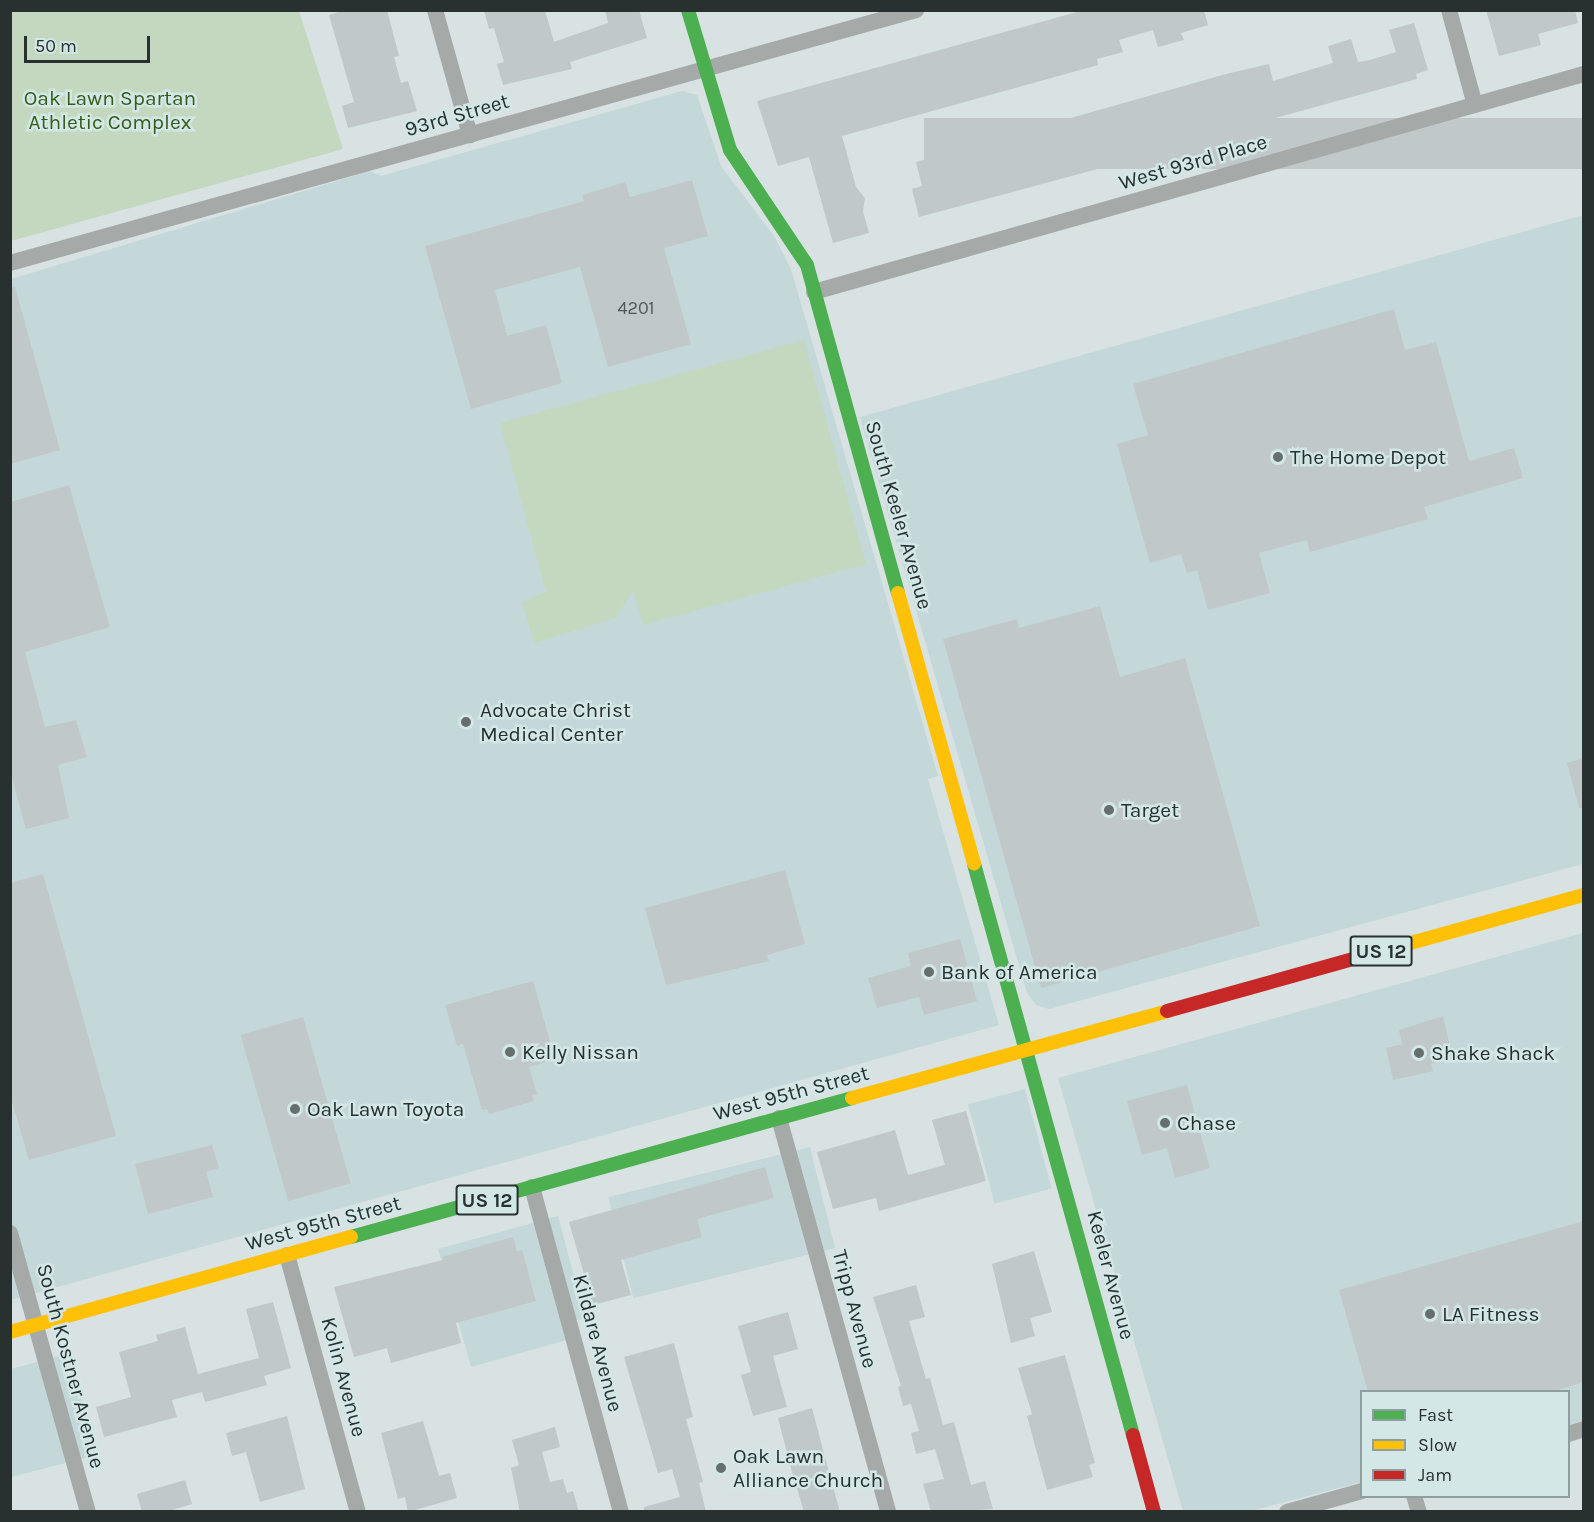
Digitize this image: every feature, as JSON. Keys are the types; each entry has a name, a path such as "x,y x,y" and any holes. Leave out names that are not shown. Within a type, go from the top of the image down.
{"main road":[{"name":"South Keeler Avenue","path":"688,10 730,150 797,248 814,292 1027,1050"},
{"name":"West 95th Street","path":"10,1332 1584,895"},
{"name":"Keeler Avenue","path":"1027,1050 1154,1512"}],"street":[{"path":"435,10 470,135"},
{"name":"93rd Street","path":"10,263 916,10"},
{"path":"1449,10 1476,105"},
{"name":"West 93rd Place","path":"814,292 1584,74"},
{"name":"Tripp Avenue","path":"779,1118 888,1512"},
{"name":"Kildare Avenue","path":"532,1187 621,1512"},
{"name":"South Kostner Avenue","path":"10,1233 88,1512"},
{"name":"Kolin Avenue","path":"287,1255 358,1512"},
{"path":"1287,1512 1360,1492"}],"shaded area":[{"path":"682,91 697,95 721,166 774,236 791,269 938,776 928,779 999,1025 11,1300 11,279 370,171 381,176"},
{"path":"1583,215 1583,864 1049,1009 1036,1005 1027,993 860,417"},
{"path":"1583,933 1583,1421 1570,1425 1570,1390 1360,1390 1360,1482 1251,1511 1183,1511 1058,1078"},
{"path":"1025,1089 1052,1188 995,1204 968,1104"},
{"path":"810,1147 835,1248 633,1298 608,1197"},
{"path":"558,1216 585,1318 569,1322 574,1338 471,1367 438,1249"},
{"path":"69,1353 97,1455 11,1477 11,1369"}],"green space":[{"name":"Oak Lawn Spartan Athletic Complex","path":"11,10 299,11 343,149 11,241"},
{"path":"804,340 866,564 643,625 633,590 616,618 534,643 522,602 546,592 500,423"}],"building":[{"path":"345,10 387,10 399,56 394,57 401,83 408,81 417,111 348,128 342,106 354,102 329,15"},
{"path":"484,10 545,10 554,42 608,23 605,10 639,10 647,38 570,62 572,69 503,85 497,64 504,62 494,28 489,29"},
{"path":"1084,10 1204,10 1208,25 1181,33 1184,40 1158,47 1153,30 1119,40 1123,52 1097,59 1098,65 842,136 856,187 865,198 863,211 869,233 833,243 809,157 778,166 757,101"},
{"path":"1486,10 1575,10 1578,23 1538,34 1541,45 1499,56"},
{"path":"1414,23 1428,70 1416,74 1417,79 1185,143 1183,136 1155,143 1157,153 919,217 912,189 922,186 916,162 1226,74 1269,64 1273,81 1333,63 1328,46 1351,39 1358,62 1370,60 1396,52 1389,30"},
{"path":"924,118 1584,118 1584,169 924,169"},
{"path":"692,180 708,236 664,248 691,344 608,367 580,267 495,290 507,336 546,325 562,383 471,409 425,246 584,201 582,195 625,182 630,197"},
{"path":"15,287 60,450 10,464 10,288"},
{"name":"The Home Depot","path":"1394,309 1405,350 1436,342 1469,461 1514,448 1523,478 1424,507 1428,519 1310,552 1307,540 1259,553 1270,593 1208,610 1197,570 1187,573 1181,554 1150,563 1117,444 1148,435 1133,384"},
{"path":"69,485 110,627 25,652 45,727 76,720 87,757 58,765 69,818 26,829 10,771 10,502"},
{"name":"Target","path":"1100,606 1120,677 1185,658 1260,926 1041,988 943,639 1017,619 1019,628"},
{"path":"1584,758 1584,808 1579,808 1567,763"},
{"path":"785,870 805,944 767,955 769,961 666,985 645,908"},
{"path":"43,874 116,1136 29,1160 10,1095 10,883"},
{"name":"Bank of America","path":"960,939 977,1001 924,1015 919,997 877,1008 868,978 911,966 908,953"},
{"name":"Kelly Nissan","path":"533,981 555,1059 529,1067 537,1094 532,1095 534,1101 489,1114 487,1109 482,1110 463,1044 457,1046 445,1005"},
{"name":"Shake Shack","path":"1443,1016 1453,1059 1431,1064 1433,1071 1393,1080 1386,1048 1402,1044 1399,1030"},
{"name":"Oak Lawn Toyota","path":"303,1017 351,1183 288,1201 241,1035"},
{"name":"Chase","path":"1187,1085 1210,1168 1175,1178 1167,1148 1142,1155 1127,1101"},
{"path":"966,1111 986,1181 879,1211 876,1198 833,1209 817,1152 895,1130 908,1175 945,1165 932,1120"},
{"path":"212,1145 219,1168 206,1172 213,1197 148,1214 135,1164"},
{"path":"765,1167 774,1198 697,1219 702,1237 621,1260 631,1295 593,1305 569,1222"},
{"path":"1584,1221 1584,1382 1558,1390 1367,1390 1339,1290"},
{"path":"513,1237 517,1251 522,1250 536,1301 456,1323 461,1343 391,1363 387,1348 354,1357 334,1287 443,1260 442,1257"},
{"path":"1034,1251 1052,1312 1030,1318 1035,1336 1011,1343 992,1264"},
{"path":"916,1285 925,1317 909,1321 926,1379 930,1378 943,1425 954,1422 971,1485 985,1481 993,1509 931,1512 923,1484 944,1479 935,1449 916,1454 911,1433 919,1431 911,1404 903,1406 898,1387 901,1386 873,1297"},
{"path":"273,1302 291,1368 264,1376 267,1385 205,1402 202,1392 172,1400 177,1417 104,1437 96,1407 131,1397 119,1352 158,1341 156,1335 185,1327 198,1374 259,1358 246,1309"},
{"path":"788,1312 798,1349 773,1356 787,1407 753,1416 741,1375 751,1372 738,1326"},
{"path":"674,1343 693,1417 686,1419 703,1482 699,1483 706,1512 644,1512 644,1507 680,1497 672,1469 658,1473 624,1357"},
{"path":"1065,1355 1095,1463 1089,1465 1093,1477 1047,1490 1027,1416 1032,1414 1018,1368"},
{"path":"812,1408 840,1512 804,1512 791,1468 778,1418"},
{"path":"287,1416 305,1489 260,1502 246,1452 232,1456 226,1433"},
{"path":"423,1421 439,1476 450,1473 457,1498 408,1512 405,1497 398,1499 381,1433"},
{"path":"555,1427 560,1447 542,1452 550,1482 563,1479 567,1493 573,1491 579,1512 520,1512 511,1468 519,1465 512,1440"},
{"path":"185,1480 192,1504 166,1512 142,1512 137,1494"}],"traffic: fast":[{"path":"688,10 730,150 807,265 898,593"},
{"path":"974,864 1133,1435"},
{"path":"351,1237 852,1098"}],"traffic: slow":[{"path":"898,593 974,864"},
{"path":"1378,952 1584,895"},
{"path":"852,1098 1167,1011"},
{"path":"10,1332 351,1237"}],"traffic: jam":[{"path":"1167,1011 1378,952"},
{"path":"1133,1435 1154,1512"}],"place":[{"name":"The Home Depot","path":"1278,457"},
{"name":"Advocate Christ Medical Center","path":"466,722"},
{"name":"Target","path":"1109,810"},
{"name":"Bank of America","path":"929,972"},
{"name":"Kelly Nissan","path":"510,1052"},
{"name":"Shake Shack","path":"1419,1053"},
{"name":"Oak Lawn Toyota","path":"295,1109"},
{"name":"Chase","path":"1165,1123"},
{"name":"LA Fitness","path":"1430,1314"},
{"name":"Oak Lawn Alliance Church","path":"721,1468"}]}
